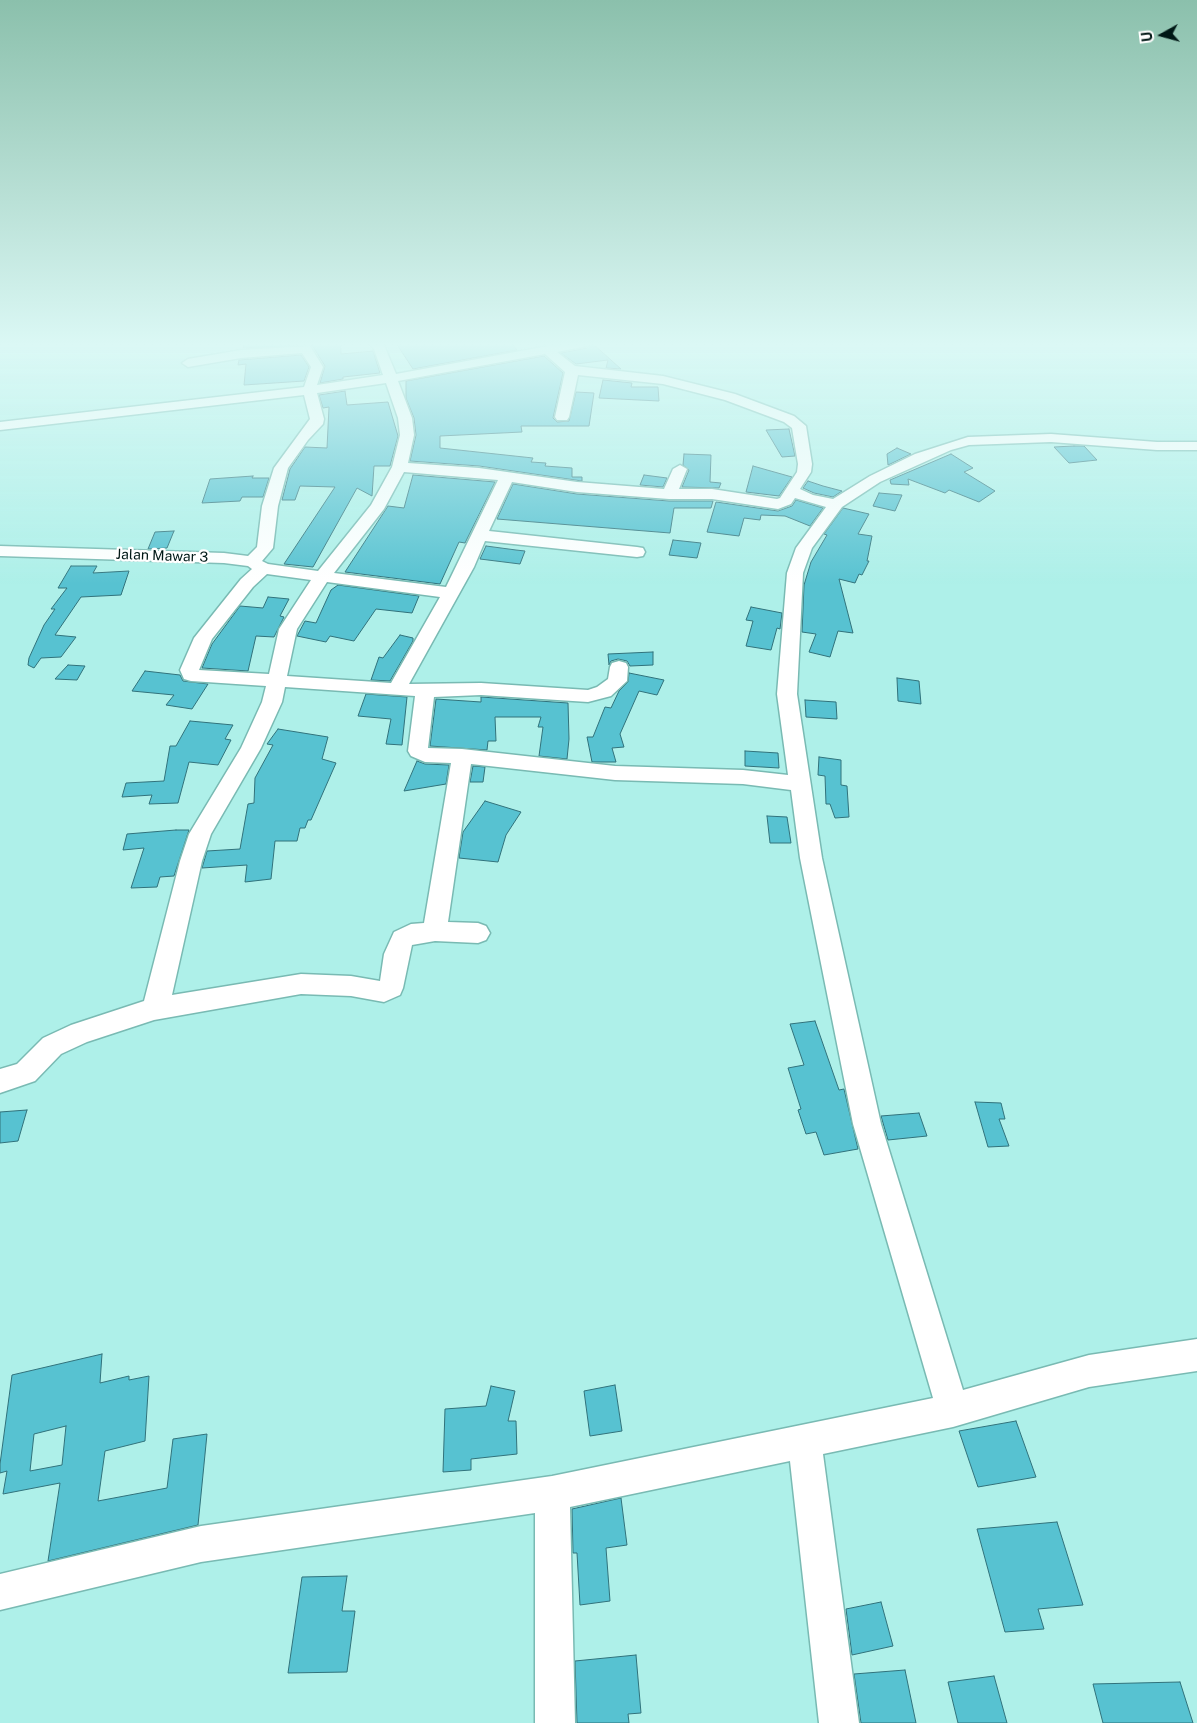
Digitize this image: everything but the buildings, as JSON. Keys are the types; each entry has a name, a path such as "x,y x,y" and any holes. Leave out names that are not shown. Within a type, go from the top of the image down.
{"street":[{"path":"0,426 22,423"},
{"path":"316,423 303,437 281,468 270,506 265,548 258,565 247,583 203,638 190,670 191,675 195,677 339,684 425,691 481,689 588,696 604,692 617,681 619,667"},
{"path":"154,1009 162,987 191,861 200,834 251,748 272,702 288,629 322,577 378,506 399,467 406,449 406,423"},
{"path":"399,467 479,473 577,487 669,494 712,494 778,504 786,501 804,472 806,464 799,426 796,423"},
{"path":"954,1410 867,1124 811,858 798,784 787,694 795,572 804,548 836,504 875,480 920,457 968,442 1050,438 1157,446 1197,446"},
{"path":"669,494 680,469"},
{"path":"397,689 434,625 449,593 466,567 479,535 507,478"},
{"path":"791,491 809,499 836,504"},
{"path":"479,535 637,552"},
{"name":"Jalan Mawar 3","path":"0,551 181,555 258,565 322,577 449,593"},
{"path":"425,691 418,751 425,755 462,756 615,773 743,777 798,784"},
{"path":"435,931 462,756"},
{"path":"0,1081 26,1073 52,1046 80,1033 154,1009 301,984 351,986 384,992 391,988 396,954 402,939 411,934 435,931 478,933"},
{"path":"0,1592 201,1544 552,1493 954,1410 1089,1371 1197,1355"},
{"path":"805,1442 839,1723"},
{"path":"552,1493 555,1723"}]}
